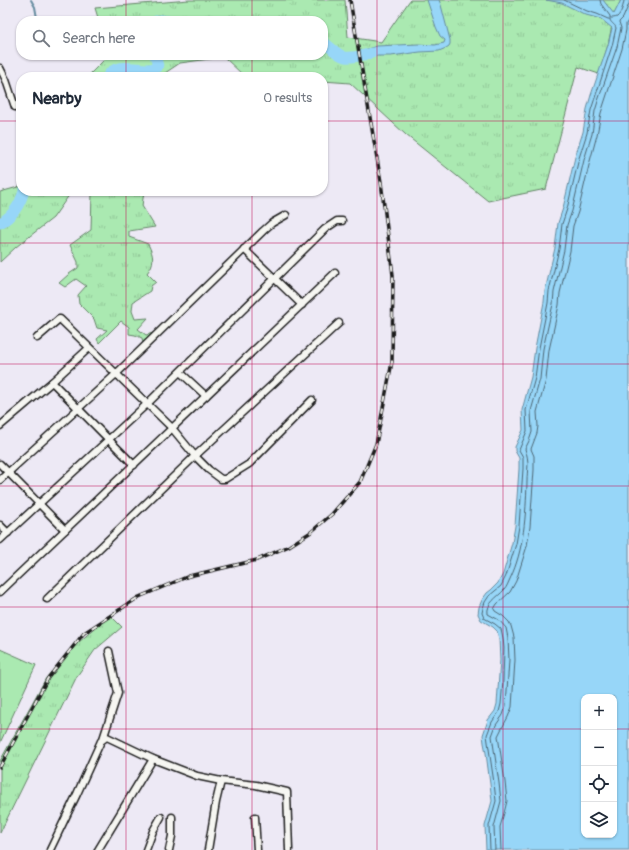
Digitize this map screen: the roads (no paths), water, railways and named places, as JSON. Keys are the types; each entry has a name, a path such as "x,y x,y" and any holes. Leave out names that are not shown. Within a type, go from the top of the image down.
{"street":[{"path":"0,68 6,80 15,107"},
{"path":"0,480 116,374 263,231 272,223 286,215"},
{"path":"0,540 147,404 325,229 337,221 342,221"},
{"path":"244,249 302,305"},
{"path":"0,592 335,273"},
{"path":"37,338 60,319 172,428 195,456 221,479 225,479 249,464 312,400"},
{"path":"46,599 195,456 339,322"},
{"path":"0,426 89,348"},
{"path":"180,372 206,396"},
{"path":"52,382 134,465"},
{"path":"0,464 65,530"},
{"path":"0,525 8,532"},
{"path":"50,850 103,739 118,693 109,651"},
{"path":"103,739 107,737 153,760 197,776 221,781 256,785 287,792 289,850"},
{"path":"98,850 153,760"},
{"path":"208,850 221,781"},
{"path":"146,850 153,831 161,817"},
{"path":"169,850 172,836 172,817"},
{"path":"255,817 257,850"}],"water":[{"path":"427,0 439,0 450,40 449,46 439,51 391,56 357,56 367,49 377,46 418,44 435,45 444,43 445,40 440,36"},
{"path":"546,0 603,0 614,14 621,0 629,0 629,850 486,850 485,826 492,801 483,735 488,720 495,711 497,704 500,660 497,631 481,620 478,614 482,600 498,583 503,574 512,543 515,526 519,469 519,458 515,451 515,447 523,430 522,410 531,377 545,291 555,248 558,223 583,132 587,109 612,28 601,19 586,15 562,3"}],"waterway":[{"path":"31,0 35,7 37,16"},
{"path":"328,46 345,57 355,57 372,53"},
{"path":"111,72 119,68 154,68 158,66 156,60"},
{"path":"0,223 9,217 15,210 22,196"}],"railway":[{"path":"0,767 48,678 84,633 139,597 189,576 257,560 289,546 311,532 332,514 360,482 376,444 392,362 393,275 381,182 350,0"}]}
